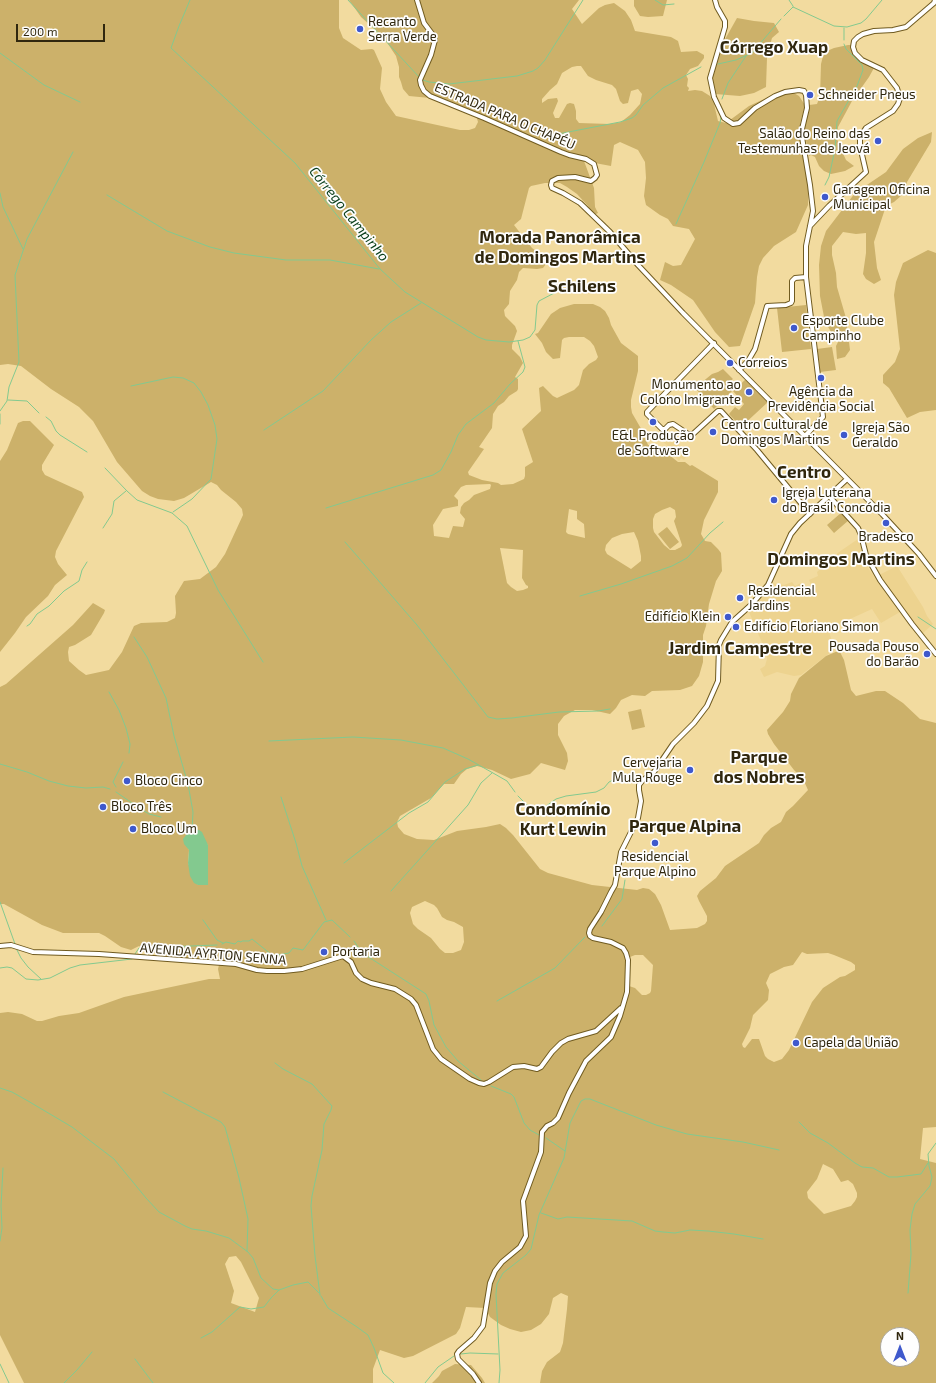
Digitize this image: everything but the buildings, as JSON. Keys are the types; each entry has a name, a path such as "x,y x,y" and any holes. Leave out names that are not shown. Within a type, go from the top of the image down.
{"street":[{"name":"ESTRADA PARA O CHAPÉU","path":"416,0 424,23 435,40 431,55 420,80 424,91 430,96 473,113 561,152 591,161 594,164 597,175 591,181 575,177 558,178 552,181 552,188 580,203 610,232 638,265 714,344"},
{"path":"715,0 717,7 725,21 725,27 710,78 714,97 724,118 733,124 739,124 755,108 785,92 799,90 804,91 806,95 807,101 802,137 813,211 806,246 806,277 823,417 804,437"},
{"path":"810,226 829,206 866,172 860,146 860,137 866,128 893,111 900,98 893,81 883,70 862,60 855,54 853,47 854,41 863,34 874,31 893,30 906,27 934,1"},
{"path":"739,370 748,361 755,349 766,306 791,303 792,281 795,278 806,277"},
{"path":"810,514 757,450 721,411 719,411 693,434 688,434 673,424 669,425 663,430 648,415 647,412 714,344 900,533 936,576"},
{"path":"479,1383 473,1374 458,1359 457,1354 474,1338 483,1326 490,1283 495,1271 502,1262 520,1247 526,1236 523,1201 541,1152 542,1132 547,1126 553,1124 558,1118 586,1061 610,1037 617,1022 628,985 628,960 626,954 620,946 611,942 592,938 589,933 613,889 622,852 638,818 641,801 639,785 642,780 654,772 673,744 707,706 718,681 719,645 721,640 732,622 752,604 768,585 791,534 847,479"},
{"path":"829,496 858,528 866,555 880,580 936,654"},
{"name":"AVENIDA AYRTON SENNA","path":"0,946 11,945 32,952 99,954 236,964 257,970 267,971 302,969 343,956 352,962 356,973 362,979 394,989 411,999 416,1005 433,1049 442,1059 475,1082 484,1084 490,1082 513,1067 524,1066 537,1069 541,1067 561,1043 596,1030 622,1006"}],"shaded area":[{"path":"0,0 339,0 339,28 343,38 361,50 374,50 382,68 380,89 386,102 396,116 460,130 475,128 478,122 476,115 430,98 409,96 403,89 399,77 399,67 396,56 384,38 361,17 349,0 579,0 572,9 582,24 599,8 614,3 625,11 631,20 635,31 671,37 678,41 681,52 697,51 704,55 704,58 698,66 690,69 686,75 688,79 688,91 702,91 710,96 714,104 718,121 726,123 749,106 775,94 785,91 792,92 799,96 805,105 800,124 808,184 808,205 796,232 774,246 763,258 759,266 755,303 740,346 729,347 715,332 693,300 671,285 660,280 665,262 673,266 681,265 695,239 689,229 673,226 668,219 646,205 644,196 646,178 645,162 638,150 620,142 614,145 611,166 584,161 594,188 595,207 598,213 596,214 592,214 588,206 577,194 560,183 545,183 531,186 529,188 521,219 514,225 532,248 545,258 546,264 543,268 523,268 519,272 517,280 510,291 509,304 504,310 505,316 515,326 517,331 512,349 520,357 523,363 515,377 518,379 518,389 498,406 493,414 492,428 479,447 484,449 468,472 469,475 501,485 513,484 524,479 525,467 533,462 522,429 541,411 539,388 543,386 557,398 574,390 579,385 583,370 598,357 594,346 590,341 584,337 569,337 562,340 560,358 553,359 546,352 542,343 535,334 538,333 551,314 560,308 574,304 593,304 605,311 621,343 638,356 638,371 631,400 631,407 632,413 643,432 648,445 658,446 678,462 685,462 690,466 692,465 718,481 718,492 704,520 701,534 705,541 711,542 721,553 722,571 716,581 709,604 706,626 703,635 703,662 699,676 692,686 680,690 652,691 645,696 632,695 621,700 610,714 592,710 575,710 564,716 558,724 558,735 567,753 568,761 565,770 541,763 530,774 511,779 492,770 477,766 467,769 461,774 454,784 444,784 431,798 400,816 397,822 398,827 404,834 417,839 434,840 457,831 500,824 513,835 540,869 548,873 592,885 637,890 643,888 649,889 655,894 661,905 670,930 697,928 705,924 707,921 707,916 697,896 700,891 716,878 725,866 759,843 771,828 781,822 786,812 808,790 803,779 774,744 767,730 783,712 790,701 791,694 799,678 826,656 838,651 844,660 851,690 856,696 876,691 885,691 903,703 920,719 936,723 936,1127 923,1128 920,1159 936,1163 936,1383 540,1383 542,1371 547,1362 560,1352 563,1343 568,1296 561,1293 553,1298 549,1314 541,1324 531,1330 521,1332 501,1325 490,1317 485,1308 466,1307 460,1328 456,1334 413,1356 404,1358 380,1350 373,1369 373,1383 24,1383 0,1335 0,1013 8,1012 22,1014 37,1021 42,1021 59,1016 79,1013 124,997 209,979 220,979 218,969 220,961 214,959 183,958 158,954 146,951 139,946 131,950 121,947 99,933 63,933 42,925 4,904 0,904 0,687 6,684 73,625 93,603 105,610 104,613 91,635 69,647 69,661 86,675 109,670 122,652 134,626 141,623 167,622 175,618 175,596 184,581 200,579 216,567 225,554 243,515 242,509 236,502 217,485 211,482 184,498 174,501 158,499 142,491 117,462 93,421 79,407 51,389 21,366 8,364 0,365","holes":["581,66 588,76 612,85 616,89 620,101 623,104 628,103 631,91 638,89 642,94 640,104 621,122 610,124 579,123 576,119 574,104 570,103 567,104 559,118 555,118 553,113 558,101 557,98 548,99 542,103 542,99 557,84 562,73 572,67","466,485 491,485 490,489 474,495 461,507 460,513 465,519 463,527 453,526 449,538 434,536 433,525 443,509 458,506 458,500 454,496 461,487","670,507 675,510 676,517 674,521 682,545 681,547 675,550 670,550 664,545 654,532 653,519 655,514","569,509 577,511 577,519 584,524 585,538 568,534 566,532","634,532 638,541 641,561 631,569 607,554 605,550 606,545 612,538 622,534","500,548 523,550 522,578 528,588 517,591 507,583","190,830 208,845 207,885 198,885 188,863 189,850 184,839","425,901 434,905 442,917 463,927 464,942 461,950 453,953 445,953 431,938 413,924 410,913 412,907","802,952 807,954 828,953 851,962 855,965 855,970 845,976 840,977 823,988 812,1002 789,1050 782,1059 774,1062 765,1056 759,1039 752,1039 745,1048 742,1044 750,1028 753,1015 768,1000 769,990 766,983 770,974 784,967 793,965","635,955 643,955 653,965 650,993 642,995 635,988 629,986 626,965 630,957","823,1164 833,1169 841,1182 848,1180 853,1184 857,1197 851,1206 824,1214 808,1198 807,1192 817,1179","236,1256 241,1262 259,1298 255,1312 231,1303 234,1291 225,1264 229,1257"]},
{"path":"634,0 667,0 663,16 640,16 634,6"},
{"path":"737,18 774,23 779,32 772,38 770,45 767,58 766,87 754,93 740,96 715,94 712,87 712,74 719,50"},
{"path":"848,45 855,45 859,56 875,66 852,101 838,127 837,139 840,147 846,160 854,166 845,171 831,174 824,171 819,166 815,157 811,155 809,156 805,135 805,121 809,105 817,104 820,96 821,64 823,56 827,51"},
{"path":"932,132 931,142 907,182 902,195 894,202 886,206 874,242 877,268 881,280 874,284 866,279 863,274 866,253 866,233 856,234 843,232 832,246 837,287 846,318 850,350 845,357 837,359 836,346 838,336 833,335 825,322 820,296 819,265 821,246 826,231 855,193 886,172 903,149 918,138"},
{"path":"928,250 936,253 936,410 920,412 907,418 889,388 883,383 883,375 895,362 900,349 894,295 896,282 903,263"},
{"name":"Esporte Clube Campinho","path":"806,305 811,349 782,352 777,308"},
{"path":"832,347 836,370 820,372 817,349"},
{"path":"723,369 733,379 727,384 733,390 714,409 695,388 712,374"},
{"path":"746,379 768,402 741,427 729,414 735,407 739,410 744,404 733,391"},
{"path":"30,421 54,445 42,465 42,470 45,475 82,492 84,497 56,551 55,557 58,564 67,575 55,585 48,596 26,617 0,652 0,461 7,450 18,423"},
{"path":"667,434 688,454 684,460 681,458 679,461 667,449 669,447 661,440"},
{"path":"842,512 849,520 834,533 827,525"},
{"path":"667,527 679,542 670,549 658,534"},
{"path":"858,539 868,568 900,612 881,623 872,609 828,629 833,644 831,652 801,675 794,676 777,672 764,677 760,669 765,666 767,659 766,652 749,612 772,583 784,585 792,582 795,586 801,583 805,590 812,587 809,580 818,576 817,572 839,552"},
{"path":"897,566 933,624 922,634 879,575"},
{"path":"641,709 645,727 632,730 628,712"},
{"path":"194,829 202,832 208,845 208,885 198,885 194,883 190,876 188,863 189,850 184,844 183,839 190,830"},
{"path":"455,1364 471,1365 485,1383 432,1383 442,1371"}],"waterway":[{"name":"Córrego Campinho","path":"190,0 171,48 295,163 380,269 405,292 478,337 486,340 509,342 523,340 530,337 535,330 537,305 539,301 558,291"},
{"path":"348,0 419,77"},
{"path":"423,80 449,84 517,76 533,71 545,60 583,0"},
{"path":"655,0 663,5 674,4"},
{"path":"789,0 793,6"},
{"name":"Córrego Xuap","path":"793,7 834,26 847,27 861,23 882,0"},
{"path":"784,16 793,7"},
{"path":"718,64 736,60 752,53 781,19"},
{"path":"844,28 844,40"},
{"path":"825,185 829,177 835,149 837,121 857,86 863,70 862,65 846,49 844,44"},
{"path":"0,53 44,85 80,102"},
{"path":"722,99 728,83 746,56"},
{"path":"553,135 620,122 632,118 643,105 663,88 701,67"},
{"path":"676,224 704,162 721,117"},
{"path":"0,411 7,401 9,387 19,362 15,275 27,239 73,152"},
{"path":"0,193 3,207 23,249"},
{"path":"107,195 167,231 210,247 234,253 286,260 330,260 379,269"},
{"path":"264,430 323,391 371,340 391,322 421,303"},
{"path":"326,508 433,475 441,470 458,435 466,424 494,403 510,384 523,372 525,367 518,341"},
{"path":"131,386 173,377 183,378 194,383 208,405 215,425 217,439 211,479 192,499 173,512"},
{"path":"8,400 27,401 39,413"},
{"path":"0,414 0,424"},
{"path":"46,417 51,421 56,431 60,435 87,452"},
{"path":"105,468 137,500 172,513 187,526 218,590 263,662"},
{"path":"103,528 112,514 114,501 126,491"},
{"path":"580,596 621,584 672,566 687,558 710,533 723,522"},
{"path":"345,542 417,625 488,717 497,719 559,712 598,711 610,709"},
{"path":"27,626 37,614 49,606 64,591 79,581 82,570 87,562"},
{"name":"Córrego Campinho","path":"918,617 936,629"},
{"path":"134,637 147,657 166,698 174,736 188,784 193,812 192,830"},
{"path":"109,692 119,710 126,728 130,744 129,753"},
{"path":"269,741 353,737 401,740 443,748 468,759 507,781 515,792"},
{"path":"116,787 113,782 123,762"},
{"path":"0,764 68,786 86,788 103,787 110,789"},
{"path":"344,863 409,813 428,802 445,782 465,769 478,765"},
{"path":"391,891 468,805 481,783 492,773"},
{"path":"518,796 527,805 542,809 556,799 566,796 596,792 604,788 613,780 636,782"},
{"path":"116,792 135,805"},
{"path":"281,797 302,866 326,920"},
{"path":"141,809 149,814 161,817"},
{"path":"602,926 622,899 625,880"},
{"path":"0,902 15,944"},
{"path":"203,920 217,940 223,943"},
{"path":"222,944 226,942 235,944 238,941 249,941 252,939 272,955 289,953 293,948 303,950 324,922 332,920 350,937"},
{"path":"497,1001 555,968 585,937"},
{"path":"354,941 362,953 426,994 434,1025 446,1047 458,1061 481,1080"},
{"path":"135,954 139,948 217,945"},
{"path":"17,950 28,967 41,979"},
{"path":"0,968 12,968 26,979 38,980 50,978 70,968 80,965 132,959"},
{"path":"275,1063 283,1069 312,1084 332,1106 324,1124 322,1150 311,1206 320,1295"},
{"path":"491,1086 511,1094 514,1097 524,1123 530,1130 539,1135"},
{"path":"0,1088 12,1092 72,1127 114,1159 159,1212 192,1229 206,1231 229,1238 248,1252 253,1258 261,1278 273,1289 279,1290"},
{"path":"163,1092 221,1122 225,1127 239,1178 248,1219 247,1251"},
{"path":"499,1383 500,1370 496,1294 497,1284 503,1273 526,1255 531,1249 539,1215 564,1158 570,1123 581,1101 590,1099 656,1125 687,1134 743,1142 779,1150"},
{"path":"799,1122 810,1133 828,1143 855,1163 862,1167 873,1168 889,1177 921,1174 928,1163"},
{"path":"546,1138 565,1151"},
{"path":"908,1293 912,1214 915,1204 930,1186 932,1177 928,1154 936,1143"},
{"path":"0,1241 2,1228 1,1206 3,1168"},
{"path":"541,1213 558,1219 567,1217 632,1221 655,1231 663,1232 675,1233 690,1230 708,1231 763,1239"},
{"path":"201,1338 212,1332 240,1307 251,1309 264,1307 279,1290 308,1282 319,1293"},
{"path":"321,1296 328,1308 368,1335 383,1373 394,1383"},
{"path":"64,1383 92,1352"},
{"path":"461,1354 498,1354"},
{"path":"425,1383 438,1367 454,1356"},
{"path":"135,1359 153,1383"},
{"path":"0,1364 9,1383"}],"place":[{"name":"Recanto Serra Verde","path":"360,29"},
{"name":"Schneider Pneus","path":"810,95"},
{"name":"Salão do Reino das Testemunhas de Jeová","path":"878,141"},
{"name":"Garagem Oficina Municipal","path":"825,197"},
{"name":"Esporte Clube Campinho","path":"794,328"},
{"name":"Correios","path":"730,363"},
{"name":"Agência da Previdência Social","path":"821,378"},
{"name":"Monumento ao Colono Imigrante","path":"749,392"},
{"name":"E&L Produção de Software","path":"653,422"},
{"name":"Centro Cultural de Domingos Martins","path":"713,432"},
{"name":"Igreja São Geraldo","path":"844,435"},
{"name":"Igreja Luterana do Brasil Concódia","path":"774,500"},
{"name":"Bradesco","path":"886,523"},
{"name":"Residencial Jardins","path":"740,598"},
{"name":"Edifício Klein","path":"728,617"},
{"name":"Edifício Floriano Simon","path":"736,627"},
{"name":"Pousada Pouso do Barão","path":"927,654"},
{"name":"Cervejaria Mula Rouge","path":"690,770"},
{"name":"Bloco Cinco","path":"127,781"},
{"name":"Bloco Três","path":"103,807"},
{"name":"Bloco Um","path":"133,829"},
{"name":"Residencial Parque Alpino","path":"655,843"},
{"name":"Portaria","path":"324,952"},
{"name":"Capela da União","path":"796,1043"}],"district":[{"name":"Córrego Xuap","path":"774,47"},
{"name":"Morada Panorâmica de Domingos Martins","path":"560,247"},
{"name":"Schilens","path":"582,286"},
{"name":"Centro","path":"804,472"},
{"name":"Domingos Martins","path":"841,559"},
{"name":"Jardim Campestre","path":"740,648"},
{"name":"Parque dos Nobres","path":"759,767"},
{"name":"Condomínio Kurt Lewin","path":"563,819"},
{"name":"Parque Alpina","path":"685,826"}]}
